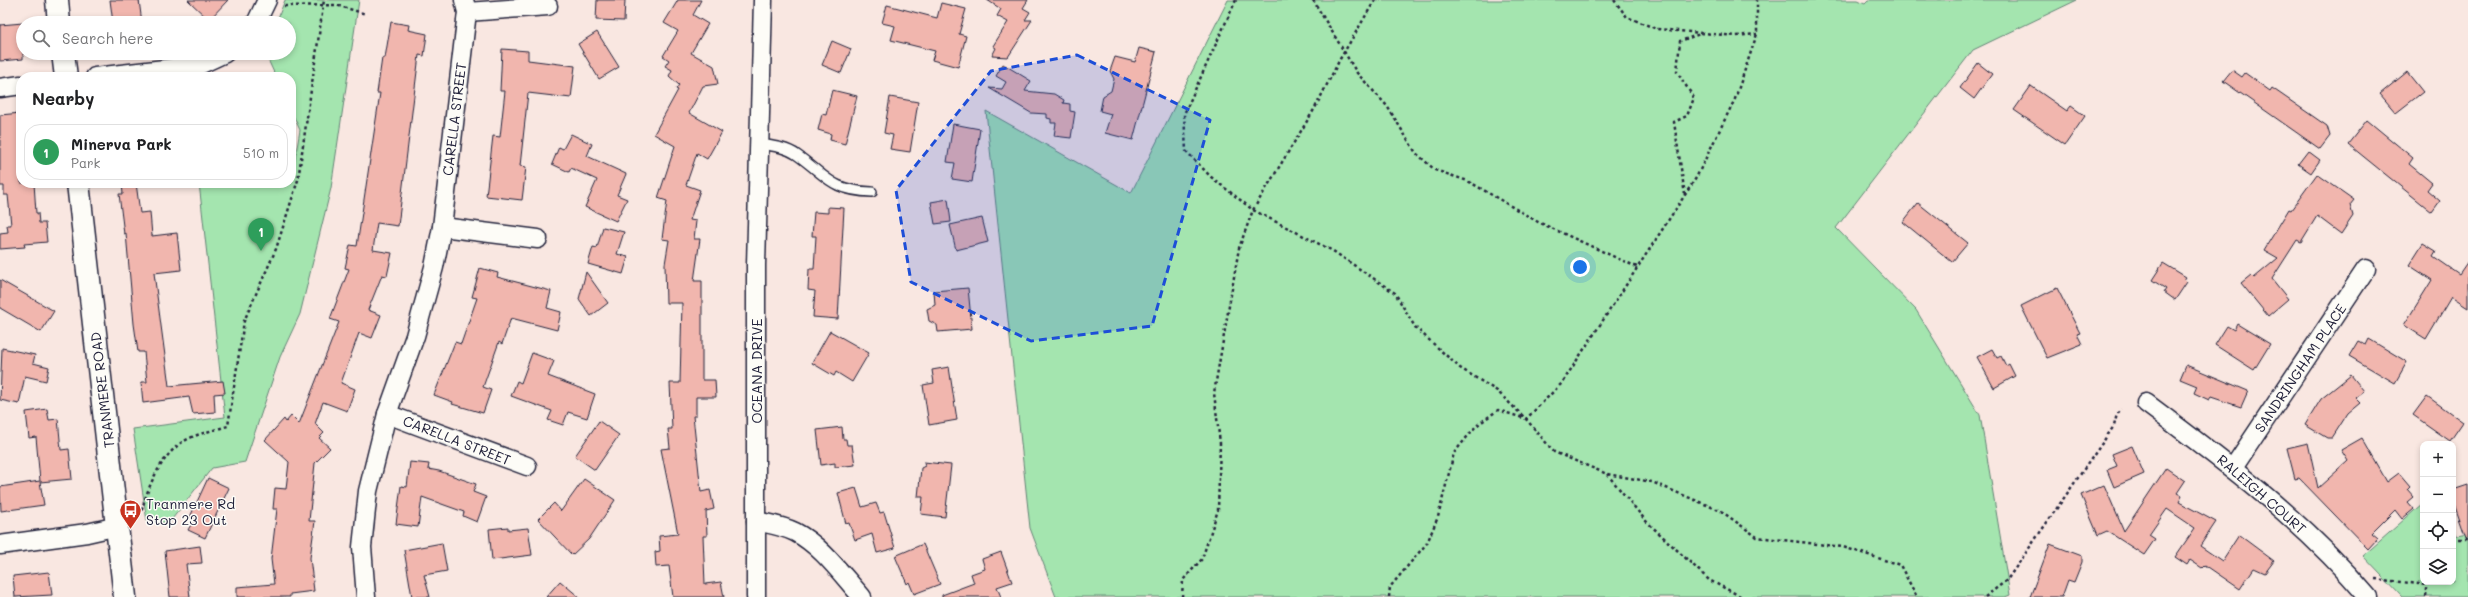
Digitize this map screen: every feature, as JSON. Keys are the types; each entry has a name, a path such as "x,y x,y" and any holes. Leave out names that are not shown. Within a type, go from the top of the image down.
{"street":[{"path":"57,0 59,16"},
{"name":"OCEANA DRIVE","path":"756,597 756,265 763,0"},
{"path":"262,16 274,3"},
{"name":"CARELLA STREET","path":"366,597 362,554 363,520 375,455 387,414 426,300 442,227 465,6 548,6"},
{"path":"64,60 65,72"},
{"path":"139,72 199,65 210,60"},
{"path":"0,88 16,86"},
{"name":"TRANMERE ROAD","path":"79,188 125,597"},
{"path":"442,227 538,239"},
{"name":"SANDRINGHAM PLACE","path":"2233,468 2366,269"},
{"name":"RALEIGH COURT","path":"2146,403 2233,468 2311,537 2368,597"},
{"name":"CARELLA STREET","path":"387,414 526,466"},
{"path":"756,521 780,526 795,532 808,541 862,597"},
{"path":"0,545 88,533 118,526"}],"lane":[{"path":"759,144 781,147 797,154 813,169 844,189 872,192"}],"path":[{"path":"296,186 324,0"},
{"path":"1236,0 1184,114 1186,151 1211,177 1253,210 1333,251 1395,293 1415,327 1460,368 1497,391 1526,419 1554,452 1606,474 1652,482 1721,511 1757,537 1843,547 1900,565 1917,597"},
{"path":"1313,0 1357,73 1387,106 1416,152 1435,170 1468,181 1538,222 1639,268"},
{"path":"1182,597 1183,580 1202,559 1218,510 1220,443 1214,393 1239,248 1253,210 1315,108 1345,51 1376,0"},
{"path":"1614,0 1627,17 1657,29 1736,36 1757,34"},
{"path":"1526,419 1562,383 1686,195 1735,99 1757,34 1757,0"},
{"path":"274,3 336,5 366,14"},
{"path":"1686,195 1674,122 1687,116 1694,98 1678,72 1680,41 1703,33"},
{"path":"138,514 141,513 154,478 177,446 199,435 228,426 244,321 276,249 295,188"},
{"path":"1985,597 2007,580 2114,426 2117,414 2121,409"},
{"path":"1389,597 1390,587 1427,543 1438,517 1454,453 1476,426 1498,410 1526,419"},
{"path":"1606,474 1646,521 1709,580 1742,597"},
{"path":"2456,540 2468,540"},
{"path":"2370,579 2420,583"},
{"path":"2426,597 2428,585"}],"highlighted area":[{"path":"1077,55 1210,120 1152,326 1031,341 911,282 896,190 991,71"}],"green space":[{"path":"285,0 359,0 331,188 300,314 280,357 245,462 212,468 169,523 147,521 133,429 225,417 200,188 296,188 296,154 300,130 296,122 296,72 274,72 268,60 296,60 296,16 279,16"},
{"path":"1228,0 1858,0 1865,3 1868,0 2077,0 1973,50 1836,228 1916,310 1980,415 2010,595 2005,597 1056,597 1030,528 986,111 1131,193"},
{"path":"2420,506 2420,585 2456,585 2456,534 2458,536 2468,534 2468,597 2402,597 2363,556"}],"building":[{"path":"110,0 139,0 141,16 112,16"},
{"path":"188,0 228,0 213,16 205,16"},
{"path":"597,0 625,0 624,21 596,20"},
{"path":"678,0 701,0 693,15 708,24 691,53 714,66 718,84 703,86 689,113 722,132 707,159 697,153 686,185 700,190 690,220 696,221 694,239 700,239 694,281 702,281 702,380 715,380 716,397 696,397 696,416 693,416 701,492 710,490 714,509 706,511 707,536 703,536 705,584 721,582 724,597 673,597 669,566 656,567 655,552 660,551 659,536 678,534 661,449 670,448 668,429 672,429 670,383 680,383 682,303 666,303 665,264 669,240 662,239 667,201 658,198 675,146 654,134 678,90 676,89 679,85 669,76 672,70 665,66 669,60 663,56 678,31 664,23"},
{"path":"987,0 1028,0 1023,8 1030,12 1025,20 1032,20 1008,57 992,56 996,48 993,46 1008,22 997,16 1001,9"},
{"path":"941,3 966,9 959,34 966,36 958,67 932,60 935,51 891,40 895,26 882,23 887,5 937,18"},
{"path":"391,22 409,25 408,30 427,34 424,56 419,55 398,226 377,223 373,250 392,253 387,276 382,275 368,310 381,315 372,338 359,333 341,383 355,389 347,411 323,402 315,424 324,433 319,438 330,448 315,463 309,521 315,521 310,558 314,591 290,594 290,597 237,597 237,587 274,584 271,559 277,509 273,509 275,488 286,489 289,462 265,440 284,419 286,422 291,416 299,424 339,322 330,319 349,269 345,268 350,245 357,246 380,93 377,93 382,58 385,58"},
{"path":"16,24 16,60 0,61 0,25"},
{"path":"597,32 619,67 599,79 578,44"},
{"path":"832,41 851,49 841,73 822,65"},
{"path":"1139,48 1156,52 1133,140 1105,133 1111,114 1100,111 1103,96 1111,91 1114,79 1110,71 1115,57 1135,62"},
{"path":"502,49 528,51 528,60 575,66 571,98 528,93 520,166 526,167 522,200 486,196 493,136 500,137 505,91 500,91"},
{"path":"1978,63 1992,74 1974,99 1960,88"},
{"path":"1003,64 1031,81 1025,91 1054,94 1064,100 1063,103 1070,104 1070,111 1075,112 1071,138 1054,136 1056,123 1051,123 1051,119 1047,118 1047,114 1031,113 989,88 1002,89 1006,82 996,76"},
{"path":"2232,70 2242,77 2245,73 2270,91 2272,88 2327,126 2330,136 2320,149 2223,81"},
{"path":"2407,72 2423,92 2396,113 2380,94"},
{"path":"2031,86 2067,111 2071,106 2085,116 2065,145 2014,110"},
{"path":"832,90 857,96 845,144 830,140 831,134 818,130 822,114 826,115"},
{"path":"890,97 918,102 910,152 890,149 893,135 884,133"},
{"path":"16,113 16,188 34,188 36,213 38,213 39,223 45,223 47,242 24,244 25,247 0,249 0,233 8,232 7,225 11,225 8,195 4,195 4,186 0,186 0,115"},
{"path":"2367,120 2413,158 2409,164 2432,183 2427,190 2440,201 2432,212 2348,144"},
{"path":"953,124 980,129 972,182 952,179 955,163 947,162"},
{"path":"571,134 592,144 587,156 626,174 617,195 627,199 616,221 585,207 597,180 571,168 569,172 552,164 559,147 563,149"},
{"path":"2308,151 2320,160 2311,173 2298,164"},
{"path":"2317,174 2354,200 2350,205 2353,216 2341,234 2317,216 2301,242 2297,240 2272,279 2288,299 2268,316 2241,283 2251,275 2254,278 2278,258 2264,250 2289,209 2291,210"},
{"path":"122,188 137,188 140,213 150,212 152,236 177,233 181,270 154,273 169,386 223,381 225,393 214,394 215,412 193,414 189,397 143,403 141,382 147,382 144,352 138,352 134,324 126,233 124,234 119,194 123,194"},
{"path":"948,199 951,222 935,224 931,202"},
{"path":"1918,203 1968,243 1952,262 1903,222"},
{"path":"828,207 844,208 838,319 813,317 815,291 808,290 809,269 814,269 816,236 812,236 814,212 828,213"},
{"path":"982,218 988,242 956,250 950,225"},
{"path":"603,227 624,232 617,254 628,257 623,274 588,264 593,247 597,248"},
{"path":"2423,243 2436,251 2433,256 2459,274 2468,261 2468,308 2451,297 2426,339 2404,325 2432,280 2409,265"},
{"path":"2163,263 2186,277 2184,280 2187,282 2175,300 2164,292 2166,289 2152,280"},
{"path":"480,268 498,273 497,277 551,291 547,308 561,312 557,330 511,318 502,344 499,342 483,387 491,390 483,413 452,404 453,402 434,395 455,342 461,344 477,298 472,297"},
{"path":"586,272 608,303 591,316 579,299"},
{"path":"0,280 54,311 41,332 0,308"},
{"path":"968,288 972,329 938,332 937,325 929,321 927,309 935,305 934,291"},
{"path":"2057,288 2080,333 2077,334 2082,344 2047,358 2021,306"},
{"path":"2237,324 2270,344 2254,370 2215,345 2227,326 2234,330"},
{"path":"830,331 869,353 852,382 836,372 834,376 812,363"},
{"path":"2369,339 2407,362 2395,383 2349,356 2358,341 2366,345"},
{"path":"2,348 35,355 33,363 49,367 46,381 25,376 19,404 0,400"},
{"path":"1992,349 1997,358 2001,356 2006,366 2009,364 2015,376 1994,388 1977,357"},
{"path":"532,353 554,361 548,376 595,394 587,418 568,412 563,425 548,420 552,411 511,396 517,381 521,383"},
{"path":"2186,365 2248,391 2241,407 2211,397 2209,400 2194,393 2197,386 2180,379"},
{"path":"949,367 957,420 929,425 923,385 934,383 932,370"},
{"path":"2351,375 2364,391 2355,398 2360,403 2348,413 2332,438 2327,438 2305,425 2321,399"},
{"path":"2427,396 2463,422 2450,441 2413,415"},
{"path":"47,409 49,420 58,419 61,450 69,449 72,479 40,482 44,505 1,511 0,487 40,481 36,437 29,438 26,412"},
{"path":"599,421 619,435 595,470 575,456"},
{"path":"842,427 843,439 846,439 847,445 852,445 855,465 835,467 835,463 821,465 817,430"},
{"path":"2362,438 2387,482 2399,473 2410,486 2407,489 2414,497 2408,502 2414,509 2402,519 2395,510 2372,533 2378,538 2368,549 2299,478 2295,479 2287,448 2308,443 2318,488 2348,461 2341,450"},
{"path":"2132,446 2144,474 2114,487 2107,470 2117,466 2112,454"},
{"path":"410,462 429,464 428,469 439,471 476,484 473,492 486,497 477,522 463,516 464,512 422,497 418,527 396,524 401,486 407,487"},
{"path":"924,462 951,465 945,517 921,514 923,497 918,497 921,468 925,466"},
{"path":"2166,468 2185,481 2177,493 2182,496 2179,502 2216,522 2200,546 2222,561 2239,535 2274,561 2265,573 2254,568 2240,589 2205,565 2202,568 2190,560 2187,565 2175,557 2195,528 2167,509 2149,535 2155,539 2144,555 2107,531 2098,535 2081,495 2104,485 2124,531"},
{"path":"208,478 229,488 205,538 188,530 194,519 190,517"},
{"path":"584,479 615,500 589,539 572,555 538,519 554,503 561,511"},
{"path":"2468,485 2468,537 2466,538 2456,510 2456,489"},
{"path":"856,488 862,507 876,503 880,513 884,512 895,548 877,553 872,534 855,540 849,523 846,524 838,493"},
{"path":"508,527 508,530 528,528 532,555 492,560 489,529"},
{"path":"442,543 447,571 424,575 430,597 412,597 404,550"},
{"path":"923,544 940,584 914,594 909,582 907,584 895,556"},
{"path":"2050,544 2082,556 2082,562 2074,582 2068,580 2062,597 2030,597"},
{"path":"200,546 202,563 186,564 190,597 170,597 165,551"},
{"path":"1001,552 1012,582 997,587 1001,597 942,597 942,595 974,583 971,574 985,569 982,559"},
{"path":"49,572 52,595 15,597 13,576"},
{"path":"560,581 579,597 546,597"}],"place":[{"name":"Minerva Park","path":"261,251"},
{"name":"Tranmere Rd Stop 23 Out","path":"131,530"}]}
